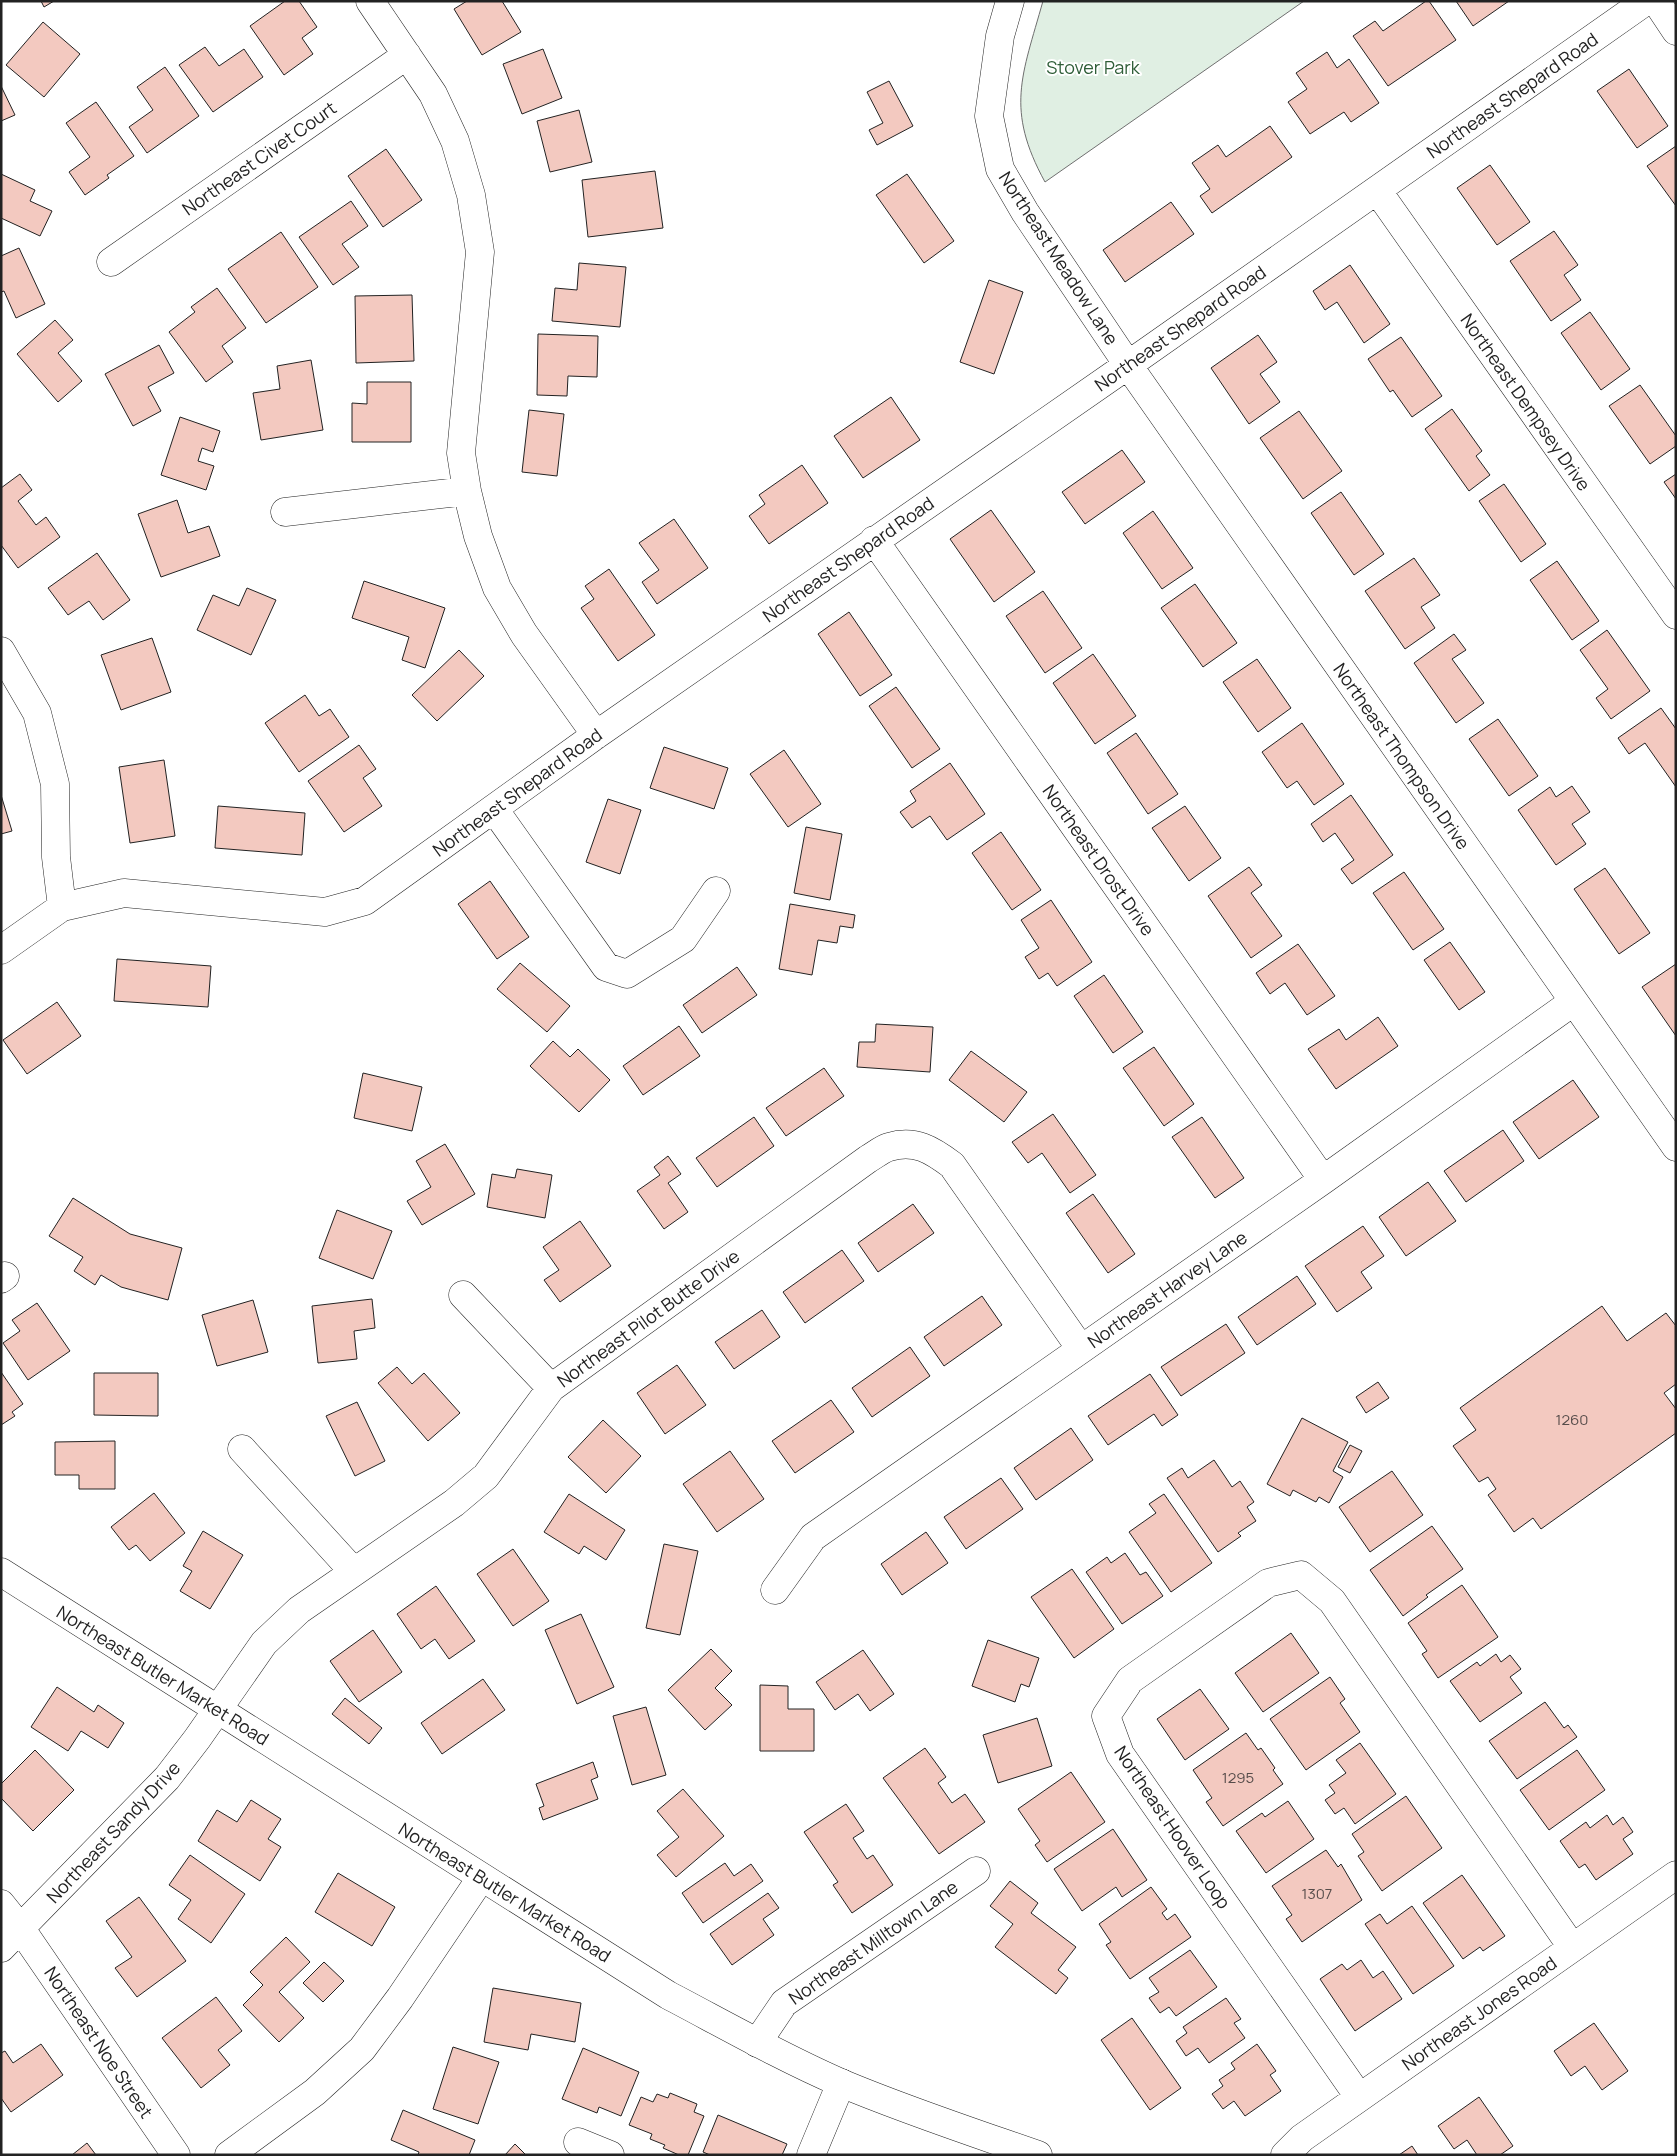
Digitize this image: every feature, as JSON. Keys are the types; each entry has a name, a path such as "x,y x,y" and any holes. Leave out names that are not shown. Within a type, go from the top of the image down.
{"street":[{"path":"370,1 433,94 455,141 471,195 480,252 462,453 467,491 478,536 497,588 524,634 596,735"},
{"name":"Northeast Meadow Lane","path":"1010,1 1000,36 989,116 1000,169 1025,212 1128,365"},
{"name":"Northeast Shepard Road","path":"1,950 62,907 124,893 325,912 365,902 596,735 1128,365 1646,1"},
{"path":"1656,1 1676,31"},
{"name":"Northeast Civet Court","path":"111,262 407,55"},
{"name":"Northeast Dempsey Drive","path":"1377,190 1676,615"},
{"name":"Northeast Thompson Drive","path":"1128,365 1572,1002 1676,1147"},
{"path":"285,512 467,491"},
{"name":"Northeast Drost Drive","path":"874,540 1323,1180"},
{"path":"1,651 38,713 55,784 56,857 62,907"},
{"path":"494,808 606,967 627,974 683,939 716,891"},
{"name":"Northeast Harvey Lane","path":"775,1590 812,1537 1323,1180 1572,1002"},
{"name":"Northeast Pilot Butte Drive","path":"217,1709 264,1643 300,1610 454,1503 486,1476 551,1388 868,1159 889,1147 918,1144 936,1153 952,1165 1081,1349"},
{"path":"463,1296 551,1388"},
{"path":"242,1449 354,1572"},
{"name":"Northeast Butler Market Road","path":"1,1572 668,1995 757,2043 841,2083 1038,2155"},
{"name":"Northeast Hoover Loop","path":"1359,2097 1120,1754 1106,1716 1130,1680 1268,1583 1301,1575 1332,1601 1572,1947"},
{"name":"Northeast Sandy Drive","path":"1,1948 167,1778 217,1709"},
{"name":"Northeast Milltown Lane","path":"757,2043 784,2003 976,1871"},
{"name":"Northeast Jones Road","path":"1285,2155 1302,2138 1359,2097 1676,1876"},
{"path":"229,2155 315,2092 362,2049 400,1998 481,1878"},
{"name":"Northeast Noe Street","path":"1,1904 21,1929 176,2155"},
{"path":"811,2155 841,2083"},
{"path":"578,2142 610,2155"}],"green space":[{"name":"Stover Park","path":"1043,1 1304,1 1045,182 1025,133 1021,112 1024,72"}],"building":[{"path":"41,1 54,1 44,7"},
{"path":"285,1 299,1 317,27 302,38 313,54 284,75 250,26"},
{"path":"467,1 502,1 521,32 482,55 454,9"},
{"path":"1426,1 1429,1 1456,40 1388,86 1353,36 1375,21 1383,31"},
{"path":"1456,1 1509,1 1473,26"},
{"path":"43,22 80,54 44,97 6,65"},
{"path":"205,47 219,66 244,49 263,77 213,112 179,65"},
{"path":"543,49 562,98 522,114 503,64"},
{"path":"1327,52 1337,68 1349,59 1379,103 1351,122 1344,112 1310,134 1288,102 1307,89 1296,73"},
{"path":"165,67 199,116 147,153 129,127 153,110 137,87"},
{"path":"1629,69 1668,126 1637,148 1597,91"},
{"path":"889,81 913,126 877,145 869,130 883,123 867,92"},
{"path":"1,86 15,115 1,121"},
{"path":"96,102 134,156 107,175 109,178 85,195 69,172 90,157 66,123"},
{"path":"579,110 592,162 550,172 537,121"},
{"path":"1270,126 1292,157 1212,213 1200,196 1210,189 1192,163 1218,145 1226,157"},
{"path":"1676,146 1676,206 1647,166"},
{"path":"386,149 422,200 383,227 348,176"},
{"path":"1490,165 1530,222 1497,245 1457,188"},
{"path":"655,171 663,228 588,237 582,180"},
{"path":"1,174 35,190 30,201 52,211 40,236 1,218"},
{"path":"907,174 954,241 924,263 876,195"},
{"path":"351,201 368,226 342,244 359,267 333,285 299,237"},
{"path":"1171,202 1194,234 1125,282 1103,250"},
{"path":"1554,231 1578,265 1564,275 1581,300 1551,321 1510,261"},
{"path":"281,232 318,287 266,323 228,269"},
{"path":"19,248 45,304 16,318 4,291 1,292 1,256"},
{"path":"579,263 626,267 620,327 552,321 555,288 577,290"},
{"path":"1350,265 1390,324 1364,343 1337,302 1325,310 1313,291"},
{"path":"989,280 1023,292 994,374 960,362"},
{"path":"217,288 246,328 222,346 233,362 206,382 169,332 195,312 191,307"},
{"path":"412,295 414,361 356,363 355,296"},
{"path":"1590,312 1630,369 1601,390 1561,333"},
{"path":"55,320 73,340 58,353 82,381 58,402 17,354"},
{"path":"538,334 598,336 597,377 568,376 567,396 537,395"},
{"path":"1258,335 1277,362 1260,374 1280,402 1249,424 1211,368"},
{"path":"1401,337 1442,396 1412,417 1393,390 1390,392 1368,359"},
{"path":"159,345 174,373 148,387 161,411 133,426 105,374"},
{"path":"311,360 323,430 261,440 253,393 280,389 277,366"},
{"path":"367,382 411,382 411,442 352,442 352,403 367,404"},
{"path":"1640,385 1676,436 1676,446 1650,464 1609,406"},
{"path":"891,397 920,440 863,478 834,436"},
{"path":"1452,409 1482,451 1476,456 1490,475 1469,491 1425,429"},
{"path":"529,410 564,414 557,476 522,472"},
{"path":"1299,411 1342,471 1303,499 1260,438"},
{"path":"180,417 220,431 213,452 202,448 198,461 214,466 206,490 161,475"},
{"path":"1122,450 1145,482 1085,524 1062,492"},
{"path":"802,465 828,503 769,544 749,516 765,504 759,495"},
{"path":"20,474 32,490 18,501 36,525 46,517 60,537 18,568 1,545 1,488"},
{"path":"1676,474 1676,499 1664,482"},
{"path":"1504,484 1546,544 1521,562 1479,501"},
{"path":"1341,492 1384,554 1354,575 1311,513"},
{"path":"177,500 188,533 209,526 220,556 161,577 138,514"},
{"path":"991,510 1035,572 994,602 950,539"},
{"path":"1153,511 1193,568 1162,589 1123,533"},
{"path":"674,519 708,568 657,604 642,582 659,570 639,543"},
{"path":"97,553 130,600 103,620 89,601 68,615 48,588"},
{"path":"1414,558 1440,595 1421,607 1435,628 1405,649 1365,591"},
{"path":"1557,561 1599,621 1572,640 1530,580"},
{"path":"609,569 655,635 618,661 581,608 594,599 585,586"},
{"path":"364,581 445,608 425,668 402,660 409,637 352,618"},
{"path":"1195,584 1237,643 1203,667 1161,608"},
{"path":"247,588 276,600 251,655 197,630 213,595 239,606"},
{"path":"1043,591 1082,648 1045,673 1006,616"},
{"path":"849,612 892,675 860,696 818,634"},
{"path":"1607,630 1650,691 1611,719 1596,698 1608,689 1580,650"},
{"path":"1454,634 1466,650 1452,659 1484,703 1456,723 1414,663"},
{"path":"152,638 171,692 121,710 101,655"},
{"path":"459,650 484,676 437,721 412,695"},
{"path":"1093,654 1136,716 1095,744 1053,683"},
{"path":"1257,659 1291,708 1258,732 1223,682"},
{"path":"896,687 940,749 912,768 869,706"},
{"path":"305,695 319,716 330,709 349,737 299,772 265,723"},
{"path":"1661,708 1676,729 1676,787 1645,743 1629,754 1618,738"},
{"path":"1498,719 1538,776 1509,796 1469,739"},
{"path":"1302,723 1344,784 1314,805 1297,781 1287,788 1262,752"},
{"path":"1136,733 1178,794 1148,814 1107,753"},
{"path":"359,745 376,769 363,778 382,806 344,832 308,781"},
{"path":"664,747 728,768 714,809 650,788"},
{"path":"784,750 821,804 788,827 750,774"},
{"path":"164,760 175,836 130,843 119,767"},
{"path":"950,763 985,814 947,840 930,816 912,828 900,812 916,801 910,791"},
{"path":"1572,786 1590,812 1572,824 1586,844 1556,865 1518,810 1550,787 1556,797"},
{"path":"1,795 12,831 1,834"},
{"path":"1351,795 1393,855 1352,884 1341,869 1354,860 1335,833 1323,842 1311,824"},
{"path":"608,799 641,810 620,874 586,862"},
{"path":"218,806 305,813 302,855 215,848"},
{"path":"1185,806 1221,858 1189,881 1152,828"},
{"path":"806,827 842,834 830,900 794,893"},
{"path":"1001,832 1041,890 1012,910 972,853"},
{"path":"1249,867 1262,885 1251,893 1282,936 1251,958 1208,896"},
{"path":"1605,868 1650,933 1619,954 1574,889"},
{"path":"1404,872 1444,929 1413,950 1373,893"},
{"path":"490,881 529,937 497,959 458,904"},
{"path":"1051,900 1092,962 1057,986 1048,973 1039,979 1025,957 1039,948 1021,920"},
{"path":"790,904 855,915 853,928 840,926 837,943 818,940 812,975 779,969"},
{"path":"1450,942 1485,992 1459,1010 1424,960"},
{"path":"1298,944 1335,996 1307,1015 1285,983 1270,994 1256,973"},
{"path":"117,959 211,966 208,1007 114,1001"},
{"path":"520,963 570,1006 547,1032 497,989"},
{"path":"1676,964 1676,1036 1642,987"},
{"path":"737,967 757,995 702,1033 683,1005"},
{"path":"1104,975 1143,1032 1113,1053 1074,996"},
{"path":"57,1002 81,1036 27,1074 3,1040"},
{"path":"1378,1017 1398,1046 1336,1089 1308,1049 1339,1029 1346,1040"},
{"path":"876,1024 933,1027 930,1072 857,1067 859,1042 875,1042"},
{"path":"679,1026 700,1056 643,1095 623,1066"},
{"path":"553,1041 570,1057 578,1049 610,1080 579,1112 530,1066"},
{"path":"1154,1047 1194,1104 1164,1126 1123,1068"},
{"path":"971,1051 1027,1092 1004,1122 949,1080"},
{"path":"824,1068 844,1096 786,1136 766,1108"},
{"path":"363,1073 422,1087 412,1131 354,1118"},
{"path":"1573,1080 1599,1117 1539,1159 1513,1122"},
{"path":"1053,1114 1096,1175 1070,1193 1042,1153 1028,1163 1012,1142"},
{"path":"754,1117 774,1146 717,1187 696,1158"},
{"path":"1202,1117 1244,1178 1215,1198 1172,1137"},
{"path":"1503,1130 1524,1161 1466,1202 1444,1171"},
{"path":"445,1144 475,1194 422,1225 407,1201 431,1187 416,1161"},
{"path":"668,1156 681,1174 668,1183 688,1212 664,1229 637,1191 660,1175 654,1167"},
{"path":"517,1169 552,1175 545,1218 487,1207 492,1174 515,1178"},
{"path":"1428,1182 1456,1221 1406,1256 1379,1217"},
{"path":"1093,1194 1135,1254 1108,1273 1066,1213"},
{"path":"73,1198 130,1234 182,1248 168,1300 121,1287 101,1275 95,1285 74,1271 83,1257 49,1236"},
{"path":"913,1204 934,1233 878,1272 858,1243"},
{"path":"337,1210 392,1231 373,1279 319,1258"},
{"path":"580,1221 611,1266 560,1302 544,1280 559,1270 543,1247"},
{"path":"1363,1226 1384,1256 1361,1272 1372,1288 1337,1312 1305,1266"},
{"path":"842,1250 864,1281 805,1323 783,1292"},
{"path":"1297,1276 1316,1304 1257,1345 1238,1317"},
{"path":"982,1296 1002,1325 944,1366 924,1337"},
{"path":"372,1299 375,1328 354,1331 357,1359 318,1363 312,1306"},
{"path":"253,1300 268,1352 217,1366 202,1315"},
{"path":"37,1303 70,1351 28,1380 3,1343 20,1331 12,1320"},
{"path":"1602,1306 1627,1341 1666,1313 1676,1326 1676,1384 1664,1393 1676,1409 1676,1433 1541,1529 1533,1518 1514,1532 1488,1495 1496,1489 1488,1477 1479,1482 1453,1446 1476,1430 1460,1408"},
{"path":"762,1310 780,1337 734,1369 715,1342"},
{"path":"1226,1324 1245,1353 1181,1396 1161,1367"},
{"path":"910,1347 930,1376 872,1417 852,1388"},
{"path":"677,1365 706,1405 665,1434 637,1393"},
{"path":"397,1367 412,1384 424,1373 460,1413 428,1441 378,1383"},
{"path":"1,1372 23,1404 12,1412 15,1416 1,1425"},
{"path":"94,1373 158,1373 158,1416 94,1415"},
{"path":"1150,1374 1178,1415 1162,1426 1154,1414 1108,1445 1088,1416"},
{"path":"1378,1382 1389,1398 1366,1413 1356,1397"},
{"path":"831,1400 854,1432 795,1473 772,1441"},
{"path":"357,1402 385,1461 355,1476 326,1416"},
{"path":"1302,1418 1348,1442 1333,1471 1343,1477 1329,1503 1319,1497 1316,1502 1293,1490 1290,1496 1267,1484"},
{"path":"603,1420 641,1456 606,1493 568,1457"},
{"path":"1071,1428 1093,1460 1036,1500 1014,1468"},
{"path":"115,1441 115,1489 79,1489 79,1475 55,1475 55,1442"},
{"path":"1350,1445 1362,1451 1350,1473 1338,1467"},
{"path":"730,1451 764,1499 717,1532 683,1484"},
{"path":"1214,1460 1232,1487 1240,1481 1254,1502 1247,1507 1256,1521 1238,1533 1241,1536 1218,1552 1167,1478 1182,1468 1188,1478"},
{"path":"1392,1471 1423,1515 1370,1552 1339,1507"},
{"path":"1001,1478 1023,1509 966,1549 944,1517"},
{"path":"154,1493 185,1533 150,1561 136,1545 129,1550 111,1527"},
{"path":"569,1494 625,1530 606,1560 584,1546 579,1554 544,1532"},
{"path":"1164,1494 1212,1563 1171,1592 1129,1532 1156,1513 1149,1504"},
{"path":"1432,1526 1463,1569 1426,1595 1428,1597 1403,1616 1370,1570"},
{"path":"203,1531 243,1555 210,1609 180,1591 192,1571 183,1566"},
{"path":"926,1532 948,1563 902,1595 881,1564"},
{"path":"664,1544 698,1551 680,1635 646,1628"},
{"path":"513,1549 549,1601 513,1626 477,1574"},
{"path":"1125,1553 1140,1575 1146,1572 1163,1596 1122,1624 1086,1572 1107,1557 1111,1563"},
{"path":"1072,1569 1114,1629 1074,1658 1031,1597"},
{"path":"1462,1585 1498,1637 1438,1678 1422,1654 1427,1651 1408,1623"},
{"path":"436,1586 475,1641 449,1659 435,1639 421,1649 397,1614"},
{"path":"581,1614 614,1687 577,1704 545,1630"},
{"path":"373,1630 402,1672 359,1702 330,1661"},
{"path":"1291,1633 1319,1673 1263,1712 1235,1673"},
{"path":"988,1640 1039,1658 1029,1687 1021,1684 1015,1702 972,1686"},
{"path":"711,1649 732,1671 715,1688 732,1705 705,1730 668,1690"},
{"path":"863,1650 894,1694 870,1711 858,1694 835,1710 816,1682"},
{"path":"1496,1654 1501,1662 1510,1655 1521,1669 1510,1677 1522,1693 1480,1722 1450,1681 1477,1662 1480,1666"},
{"path":"1330,1677 1345,1699 1340,1703 1360,1732 1306,1770 1270,1719"},
{"path":"483,1679 505,1710 442,1754 421,1723"},
{"path":"760,1685 788,1686 788,1709 814,1709 814,1751 760,1751"},
{"path":"57,1687 94,1712 98,1705 124,1723 108,1748 81,1731 68,1751 31,1727"},
{"path":"1200,1689 1229,1729 1185,1760 1157,1719"},
{"path":"345,1698 382,1728 369,1744 332,1714"},
{"path":"1545,1702 1564,1728 1568,1725 1577,1737 1517,1779 1489,1741"},
{"path":"646,1707 666,1775 632,1785 613,1716"},
{"path":"1037,1718 1052,1766 998,1783 983,1735"},
{"path":"1246,1733 1258,1750 1261,1748 1275,1768 1273,1770 1283,1784 1223,1826 1206,1802 1212,1798 1193,1770"},
{"path":"1360,1743 1396,1794 1355,1824 1344,1808 1335,1814 1325,1800 1335,1793 1329,1785 1346,1773 1336,1760"},
{"path":"925,1748 946,1777 938,1783 952,1803 965,1794 985,1822 939,1854 883,1778"},
{"path":"35,1750 74,1790 33,1831 1,1798 1,1784"},
{"path":"1577,1750 1605,1790 1549,1830 1520,1790"},
{"path":"593,1762 598,1777 591,1780 598,1799 543,1820 539,1808 544,1806 536,1784"},
{"path":"1071,1772 1105,1822 1047,1862 1035,1845 1040,1841 1018,1809"},
{"path":"683,1789 724,1836 676,1877 657,1855 679,1837 657,1811"},
{"path":"1406,1796 1442,1848 1382,1891 1358,1856 1364,1852 1352,1834"},
{"path":"251,1800 281,1819 268,1839 281,1847 260,1881 198,1841 217,1810 237,1822"},
{"path":"1288,1801 1314,1839 1266,1873 1236,1831 1262,1813 1265,1817"},
{"path":"846,1804 864,1831 853,1838 867,1859 873,1855 893,1885 852,1913 833,1885 838,1882 804,1832"},
{"path":"1607,1815 1613,1825 1623,1817 1633,1832 1623,1839 1633,1854 1596,1880 1585,1864 1579,1868 1560,1841 1586,1822 1590,1828"},
{"path":"1113,1829 1147,1880 1122,1897 1116,1887 1082,1911 1054,1869"},
{"path":"1326,1850 1338,1867 1341,1864 1362,1900 1302,1942 1286,1919 1292,1915 1272,1886"},
{"path":"190,1855 245,1894 211,1943 178,1919 191,1900 169,1885"},
{"path":"725,1863 734,1876 751,1864 763,1881 703,1923 682,1893"},
{"path":"338,1873 395,1907 372,1946 315,1912"},
{"path":"1462,1875 1505,1936 1483,1951 1480,1947 1463,1959 1423,1903"},
{"path":"1010,1881 1038,1903 1031,1913 1076,1947 1058,1970 1068,1978 1056,1994 995,1947 1013,1924 990,1906"},
{"path":"1151,1887 1167,1909 1162,1913 1167,1920 1175,1914 1191,1937 1130,1979 1106,1945 1111,1942 1099,1924"},
{"path":"768,1893 779,1908 763,1919 774,1935 732,1965 710,1934"},
{"path":"139,1897 186,1961 137,1997 115,1968 132,1957 106,1921"},
{"path":"1412,1906 1454,1966 1413,1994 1365,1924 1380,1914 1387,1924"},
{"path":"286,1937 310,1962 279,1992 304,2018 279,2042 243,2005 263,1985 250,1972"},
{"path":"1190,1950 1217,1987 1176,2016 1169,2007 1160,2013 1149,1998 1159,1992 1149,1978"},
{"path":"1361,1960 1373,1978 1383,1971 1402,1999 1355,2031 1320,1979 1342,1964 1347,1970"},
{"path":"324,1962 344,1981 323,2002 303,1983"},
{"path":"493,1988 581,2003 575,2042 531,2034 528,2050 484,2042"},
{"path":"216,1997 242,2031 218,2050 230,2065 201,2088 162,2038"},
{"path":"1226,1998 1241,2019 1234,2023 1245,2038 1209,2063 1198,2048 1186,2056 1176,2041 1187,2033 1183,2027"},
{"path":"1132,2018 1181,2088 1150,2110 1101,2040"},
{"path":"1594,2023 1628,2071 1602,2090 1585,2066 1571,2076 1554,2051"},
{"path":"41,2044 63,2075 11,2112 1,2098 1,2053 5,2051 13,2063"},
{"path":"1257,2044 1276,2071 1270,2075 1281,2091 1245,2116 1234,2101 1223,2109 1212,2094 1223,2086 1219,2080 1235,2069 1231,2063"},
{"path":"453,2047 499,2062 478,2124 433,2109"},
{"path":"583,2048 639,2072 621,2116 599,2107 597,2113 562,2099"},
{"path":"670,2093 697,2104 694,2112 704,2116 688,2155 679,2155 663,2148 665,2145 650,2139 652,2134 629,2125 641,2097 653,2102 657,2094 668,2098"},
{"path":"1479,2097 1513,2146 1500,2155 1477,2155 1467,2140 1454,2149 1438,2126"},
{"path":"403,2110 475,2140 469,2155 418,2155 419,2152 391,2140"},
{"path":"718,2115 787,2144 782,2155 710,2155 703,2152"},
{"path":"87,2143 96,2155 72,2155"},
{"path":"515,2144 526,2155 505,2155"},
{"path":"1412,2146 1418,2155 1399,2155"}]}
